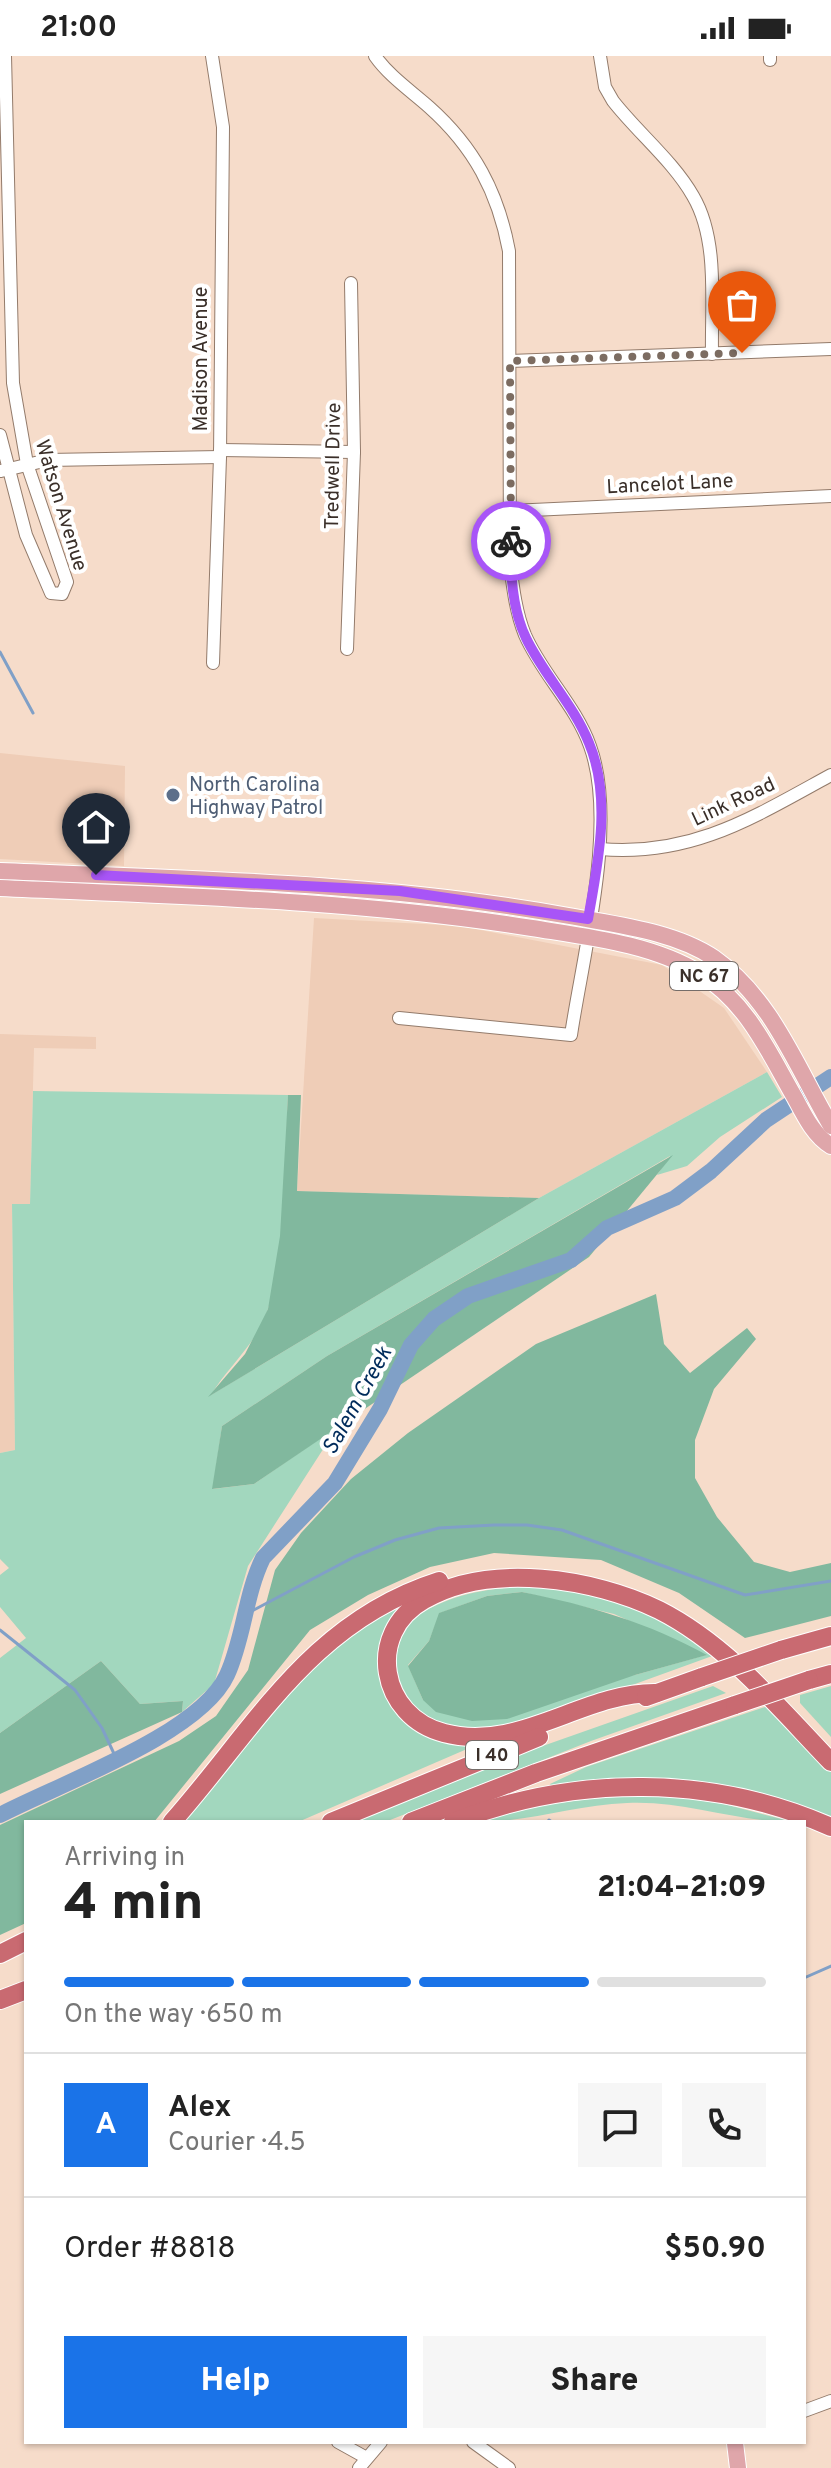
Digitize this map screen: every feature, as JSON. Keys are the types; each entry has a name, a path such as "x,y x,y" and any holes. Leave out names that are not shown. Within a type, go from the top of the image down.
{"highway":[{"path":"174,1820 295,1672 328,1641 363,1615 403,1595 446,1579 487,1571 529,1569 593,1576 634,1588 675,1608 738,1653 831,1748"},
{"path":"656,1693 631,1693 518,1732 457,1736 429,1728 400,1705 387,1678 386,1656 392,1632 406,1613 424,1599 448,1589 517,1579 557,1580 597,1588 658,1610 711,1644 756,1684 831,1762"},
{"name":"I 40","path":"336,1820 480,1759 656,1693 831,1636"},
{"name":"I 40","path":"416,1820 536,1773 831,1674"},
{"path":"460,1820 536,1797 583,1790 647,1787 730,1795 787,1810 831,1827"},
{"path":"0,1954 24,1942"},
{"path":"0,1964 24,1955"},
{"path":"0,2000 24,1991"}],"main road":[{"name":"NC 67","path":"8,871 363,888 492,902 587,928 664,956 716,984 753,1023 805,1117 822,1140 831,1146"},
{"path":"0,878 8,871"},
{"name":"NC 67","path":"0,888 379,907 644,931 711,956 737,976 773,1017 831,1126"},
{"path":"736,2444 738,2468"}],"street":[{"name":"Watson Avenue","path":"0,435 3,470 26,535 51,593 57,596 62,594 67,582 27,464 13,383 4,213 5,56"},
{"name":"Madison Avenue","path":"212,56 223,127 220,453 213,663"},
{"path":"375,56 448,124 485,174 504,225 509,251 510,564 518,615 526,638 590,744 600,801 600,849 571,1035 399,1018"},
{"path":"600,56 605,87 613,101 687,186 701,212 708,245 712,354"},
{"name":"Tredwell Drive","path":"347,649 354,452 351,283"},
{"path":"510,361 831,349"},
{"path":"3,470 48,460 220,453 354,452"},
{"name":"Lancelot Lane","path":"511,511 831,496"},
{"name":"Link Road","path":"600,849 659,850 706,838 831,775"},
{"path":"806,2410 831,2401"},
{"path":"340,2444 362,2463 379,2444"},
{"path":"476,2444 509,2468"}],"shaded area":[{"path":"0,753 125,766 124,866 0,859"},
{"path":"314,918 460,926 662,965 724,1008 767,1072 539,1198 297,1191"},
{"path":"0,1034 96,1037 96,1049 34,1048 30,1204 12,1205 15,1450 0,1453"}],"green space":[{"path":"767,1072 782,1097 720,1137 687,1166 657,1175 670,1156 327,1356 222,1426 213,1489 254,1484 338,1426 248,1566 214,1684 182,1712 183,1701 140,1704 101,1661 0,1733 0,1658 26,1638 0,1607 0,1575 9,1568 0,1559 0,1453 15,1450 12,1204 30,1204 33,1091 288,1095 284,1204 274,1286 257,1333 211,1395 539,1198"},
{"path":"288,1095 301,1095 297,1191 539,1198 208,1397 245,1354 268,1309 280,1236"},
{"path":"673,1155 589,1257 254,1484 212,1489 222,1426 327,1356"},
{"path":"656,1294 664,1344 690,1373 747,1328 756,1339 714,1389 695,1440 695,1478 717,1517 754,1562 790,1572 831,1563 831,1616 745,1638 679,1593 601,1560 494,1553 430,1567 368,1595 310,1630 156,1820 24,1820 24,1924 0,1935 0,1825 179,1741 216,1716 248,1670 275,1570 301,1533 351,1479 408,1433 536,1344"},
{"path":"501,1588 576,1588 664,1619 715,1655 522,1725 494,1730 465,1730 425,1718 406,1702 392,1670 405,1624 445,1602","holes":["522,1592 614,1614 706,1655 635,1675 423,1700 408,1665 429,1641 440,1613 487,1596"]},
{"path":"522,1592 618,1616 663,1633 707,1655 635,1675 507,1719 472,1721 436,1712 423,1700 408,1666 429,1641 439,1613 487,1596"},
{"path":"399,1605 403,1610 388,1693 466,1744 467,1749 303,1820 182,1820 322,1654"},
{"path":"101,1661 140,1704 183,1701 182,1712 0,1794 0,1733"},
{"path":"713,1686 726,1693 591,1741 390,1820 360,1820 537,1748"},
{"path":"831,1686 831,1737 800,1703 800,1695"},
{"path":"771,1705 831,1767 831,1819 794,1805 552,1787 550,1784 586,1767"},
{"path":"663,1795 724,1804 785,1820 751,1819 669,1805 627,1803 516,1819 486,1820 570,1801"}],"waterway":[{"path":"0,652 33,713"},
{"name":"Salem Creek","path":"0,1815 126,1756 159,1737 212,1697 233,1661 252,1587 263,1558 335,1483 380,1409 411,1345 434,1319 468,1296 571,1260 607,1228 675,1198 711,1171 766,1120 831,1077"},
{"path":"248,1613 354,1557 395,1540 439,1528 527,1525 562,1530 745,1595 831,1581"},
{"path":"0,1630 75,1690 102,1728 116,1758"},
{"path":"806,1977 831,1966"}],"way so far":[{"path":"511,541 510,361 742,353"}],"place":[{"name":"North Carolina Highway Patrol","path":"173,795"}],"route":[{"path":"96,875 400,891 492,902 588,919 600,849 600,801 595,763 582,729 526,638 514,593 511,541"}]}
